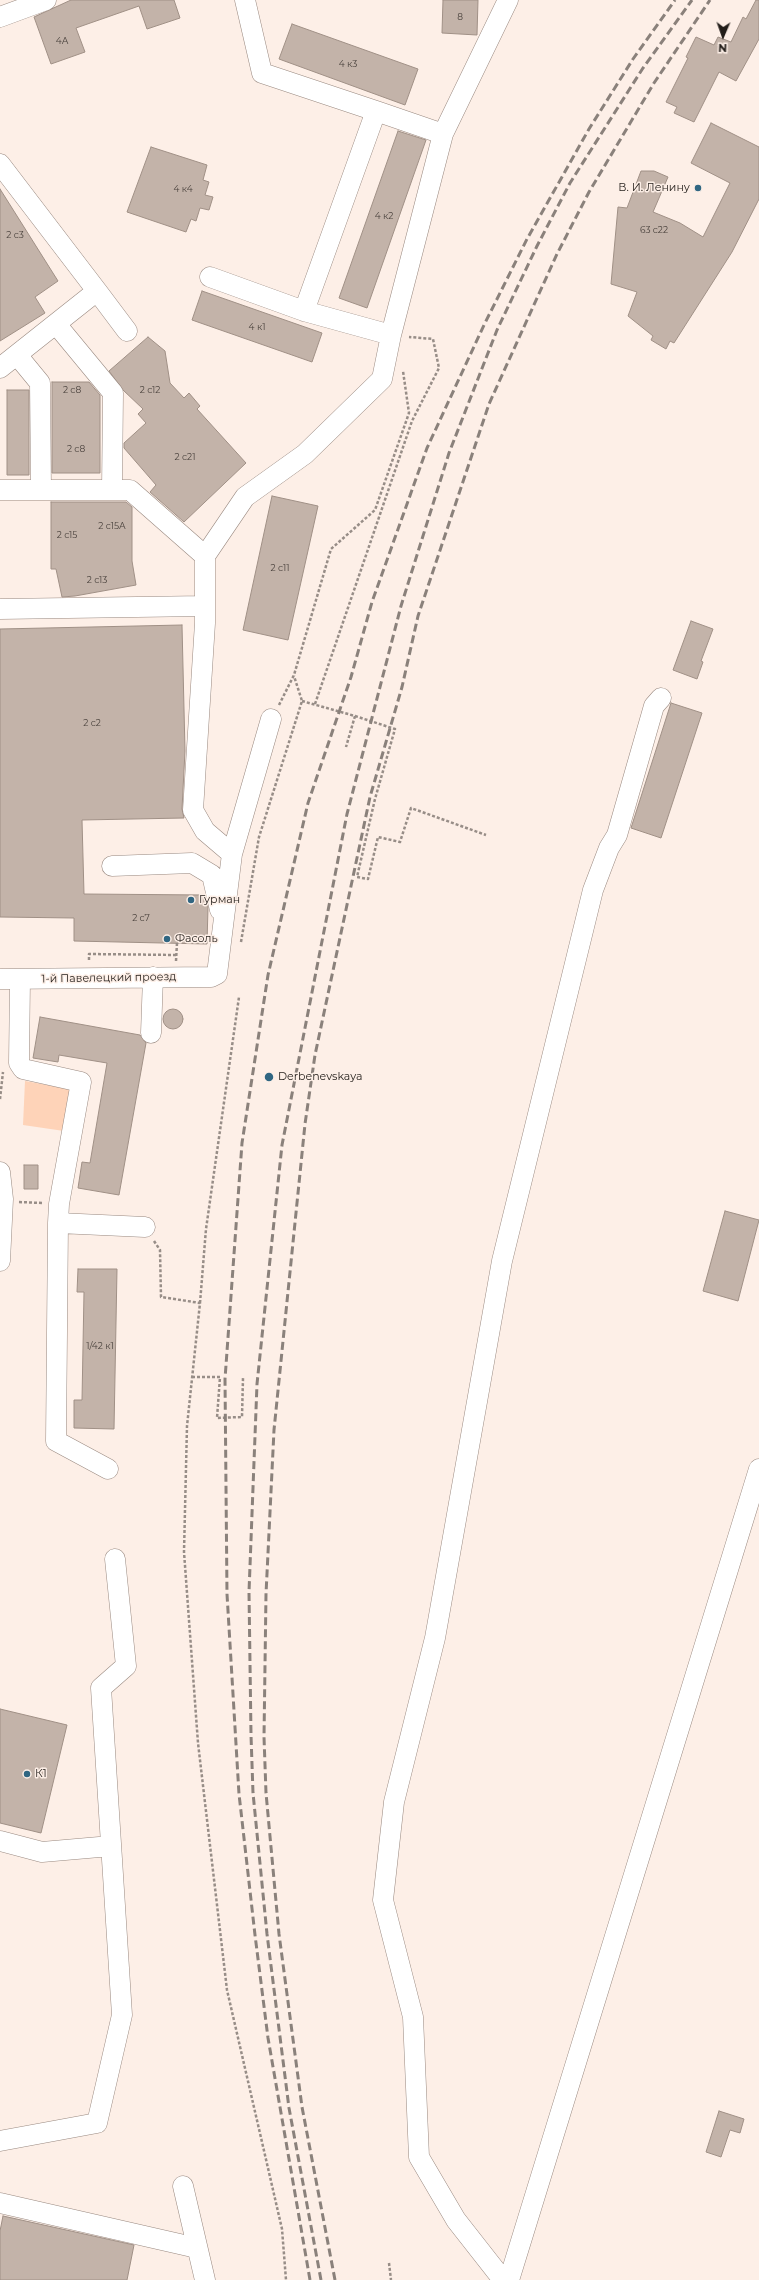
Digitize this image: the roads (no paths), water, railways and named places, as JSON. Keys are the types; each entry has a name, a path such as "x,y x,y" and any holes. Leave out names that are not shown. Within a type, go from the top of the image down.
{"street":[{"path":"0,17 46,0"},
{"path":"245,0 262,73 443,134"},
{"path":"232,854 205,831 193,810 204,606 205,556 245,497 305,454 382,379 391,335 443,134 508,0"},
{"path":"304,311 376,111"},
{"path":"0,164 127,331"},
{"path":"210,277 304,311 391,335"},
{"path":"0,368 98,291"},
{"path":"56,324 113,393 112,490"},
{"path":"17,355 40,383 41,490"},
{"path":"0,490 130,490 205,556"},
{"path":"0,609 204,606"},
{"path":"503,2280 456,2220 419,2157 413,2017 382,1900 394,1802 435,1638 502,1261 593,890 609,848 617,834 654,706 662,698"},
{"path":"223,924 232,854 271,719"},
{"path":"112,866 192,863 212,875 223,924"},
{"name":"1-й Павелецкий проезд","path":"0,979 211,977 217,974 223,924"},
{"path":"151,1033 153,977"},
{"path":"20,979 19,1063 23,1069 81,1082 58,1213 56,1441 108,1468"},
{"path":"0,1172 3,1199 0,1261"},
{"path":"58,1213 145,1227"},
{"path":"509,2280 759,1469"},
{"path":"0,2141 97,2124 122,2015 101,1688 126,1666 115,1559"},
{"path":"0,1841 42,1852 111,1846"},
{"path":"183,2186 205,2280"},
{"path":"0,2203 197,2248"}],"railway":[{"path":"310,2280 268,2038 255,1935 239,1794 227,1594 225,1379 242,1143 268,975 308,803 351,677 372,602 427,448 484,325 527,239 589,129 633,59 675,0"},
{"path":"321,2280 289,2108 267,1934 253,1793 251,1735 249,1592 257,1384 282,1145 347,814 401,606 449,453 497,330 537,246 570,183 643,68 692,0"},
{"path":"335,2280 302,2107 279,1934 266,1793 264,1737 266,1594 274,1430 305,1124 315,1055 370,797 402,687 418,616 489,404 557,254 589,192 654,83 710,0"}],"place":[{"name":"В. И. Ленину","path":"698,188"},
{"name":"Гурман","path":"191,900"},
{"name":"Фасоль","path":"167,939"},
{"name":"Derbenevskaya","path":"269,1077"},
{"name":"К1","path":"27,1774"}]}
